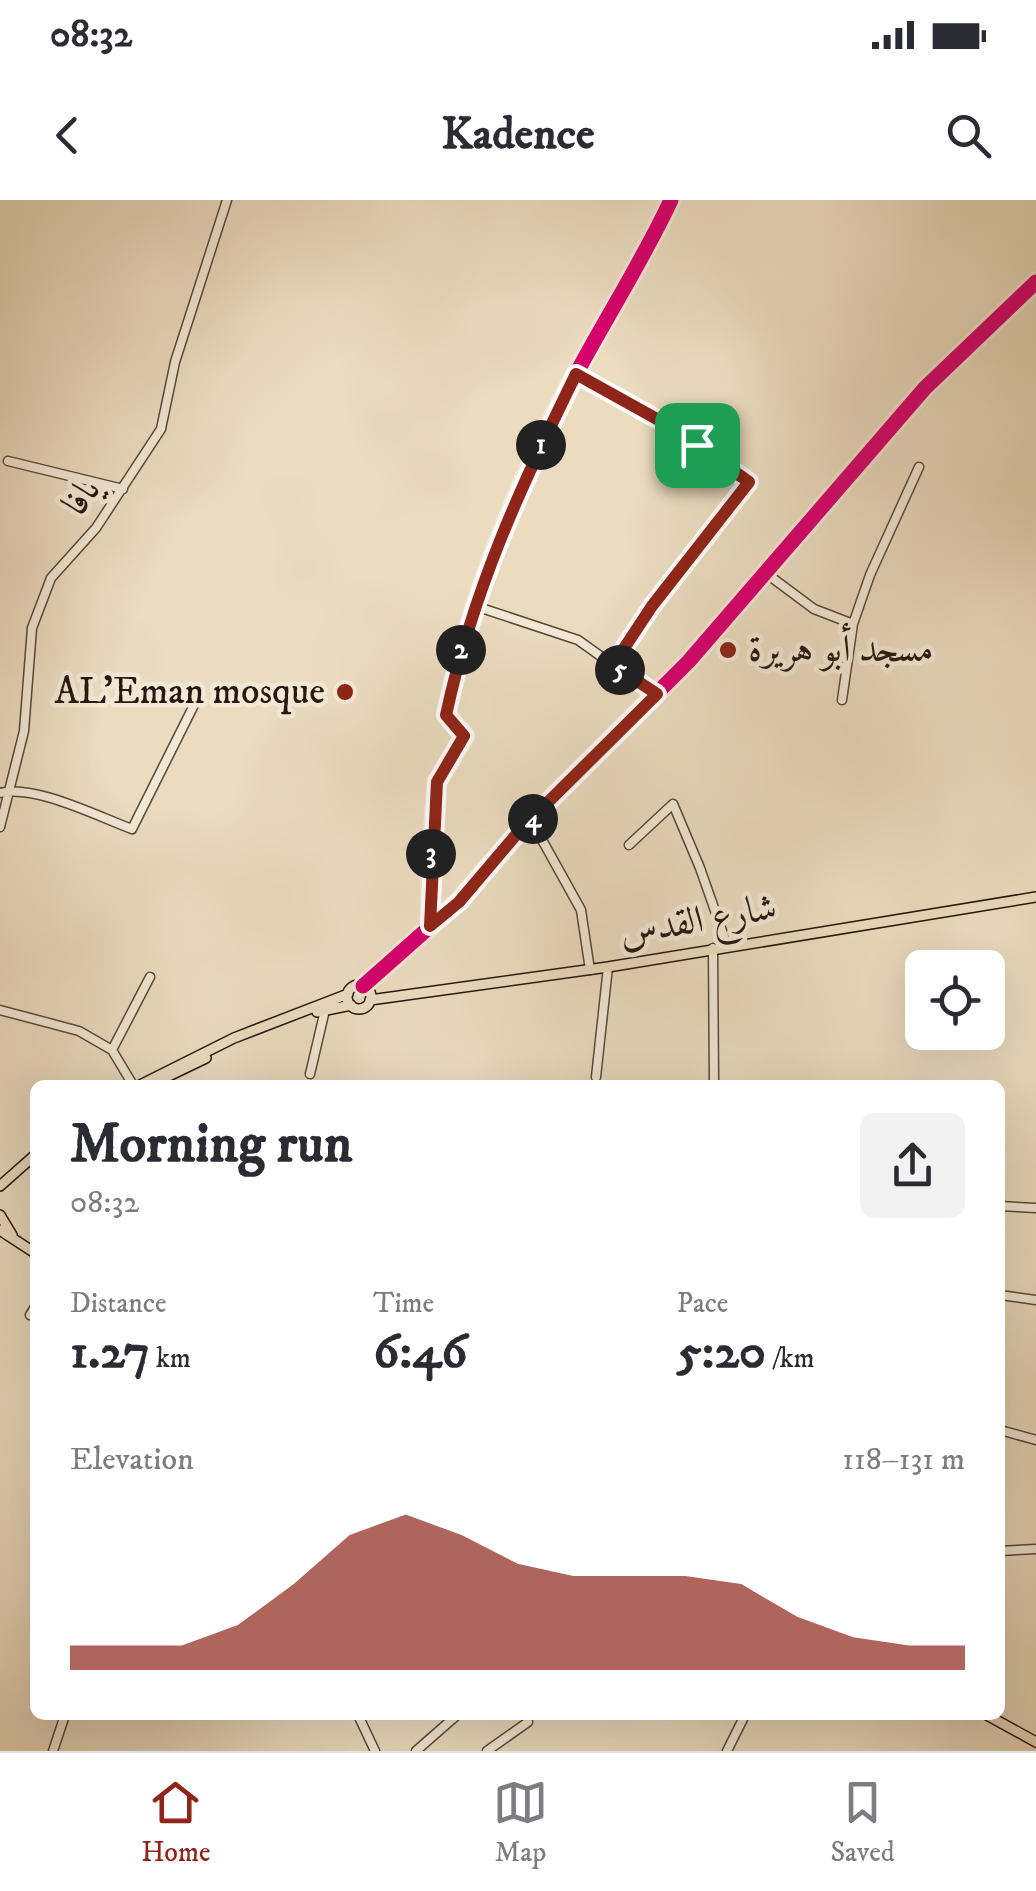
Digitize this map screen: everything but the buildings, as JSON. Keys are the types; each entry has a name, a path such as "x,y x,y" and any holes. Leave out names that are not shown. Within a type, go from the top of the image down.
{"main road":[{"name":"شارع القدس","path":"370,1000 590,970 1034,896"},
{"path":"147,1080 234,1038 348,994 353,987 363,986 370,991 370,1000 361,1008 324,1010 232,1046 161,1080"},
{"path":"348,994 351,1006"},
{"path":"0,1196 4,1183 30,1164"},
{"path":"0,1215 14,1237"},
{"path":"0,1230 30,1248"},
{"path":"996,1720 1036,1742"}],"street":[{"name":"يافا","path":"0,827 24,731 32,628 51,578 96,528 161,429 175,362 227,200"},
{"path":"430,926 437,782 464,736 446,715 459,654 493,551 576,374 671,200"},
{"path":"363,986 459,902 531,820 657,694 766,574 912,402 1036,282"},
{"path":"576,374 691,438 749,482 652,606 613,665"},
{"path":"8,460 123,489"},
{"path":"842,700 853,624 870,575 919,467"},
{"path":"766,574 814,609 853,624"},
{"path":"475,606 578,640 657,694"},
{"path":"0,793 11,789 66,804 132,830 198,697"},
{"path":"629,845 672,804 728,945"},
{"path":"531,820 581,910 590,970"},
{"path":"713,948 714,1080"},
{"path":"596,1077 608,967"},
{"path":"112,1050 150,976"},
{"path":"0,1010 79,1031 112,1050 133,1080"},
{"path":"310,1074 324,1010"},
{"path":"1005,1206 1036,1208"},
{"path":"1005,1296 1036,1300"},
{"path":"1005,1431 1036,1440"},
{"path":"1005,1551 1036,1549"},
{"path":"53,1751 63,1720"},
{"path":"360,1720 374,1751"},
{"path":"416,1751 451,1720"},
{"path":"728,1751 743,1720"},
{"path":"488,1751 528,1722"}],"cycle path":[{"path":"430,926 437,782 465,736 446,715 483,583 516,498 555,415 671,200"},
{"path":"363,986 459,901 521,829 689,661 925,388 1036,282"}],"place":[{"name":"مسجد أبو هريرة","path":"728,650"},
{"name":"AL'Eman mosque","path":"345,692"}],"route":[{"path":"576,374 630,402 697,445 749,482 652,606 613,665 657,694 521,829 459,902 430,926 437,782 464,736 446,715 459,654 493,551 576,374"}]}
